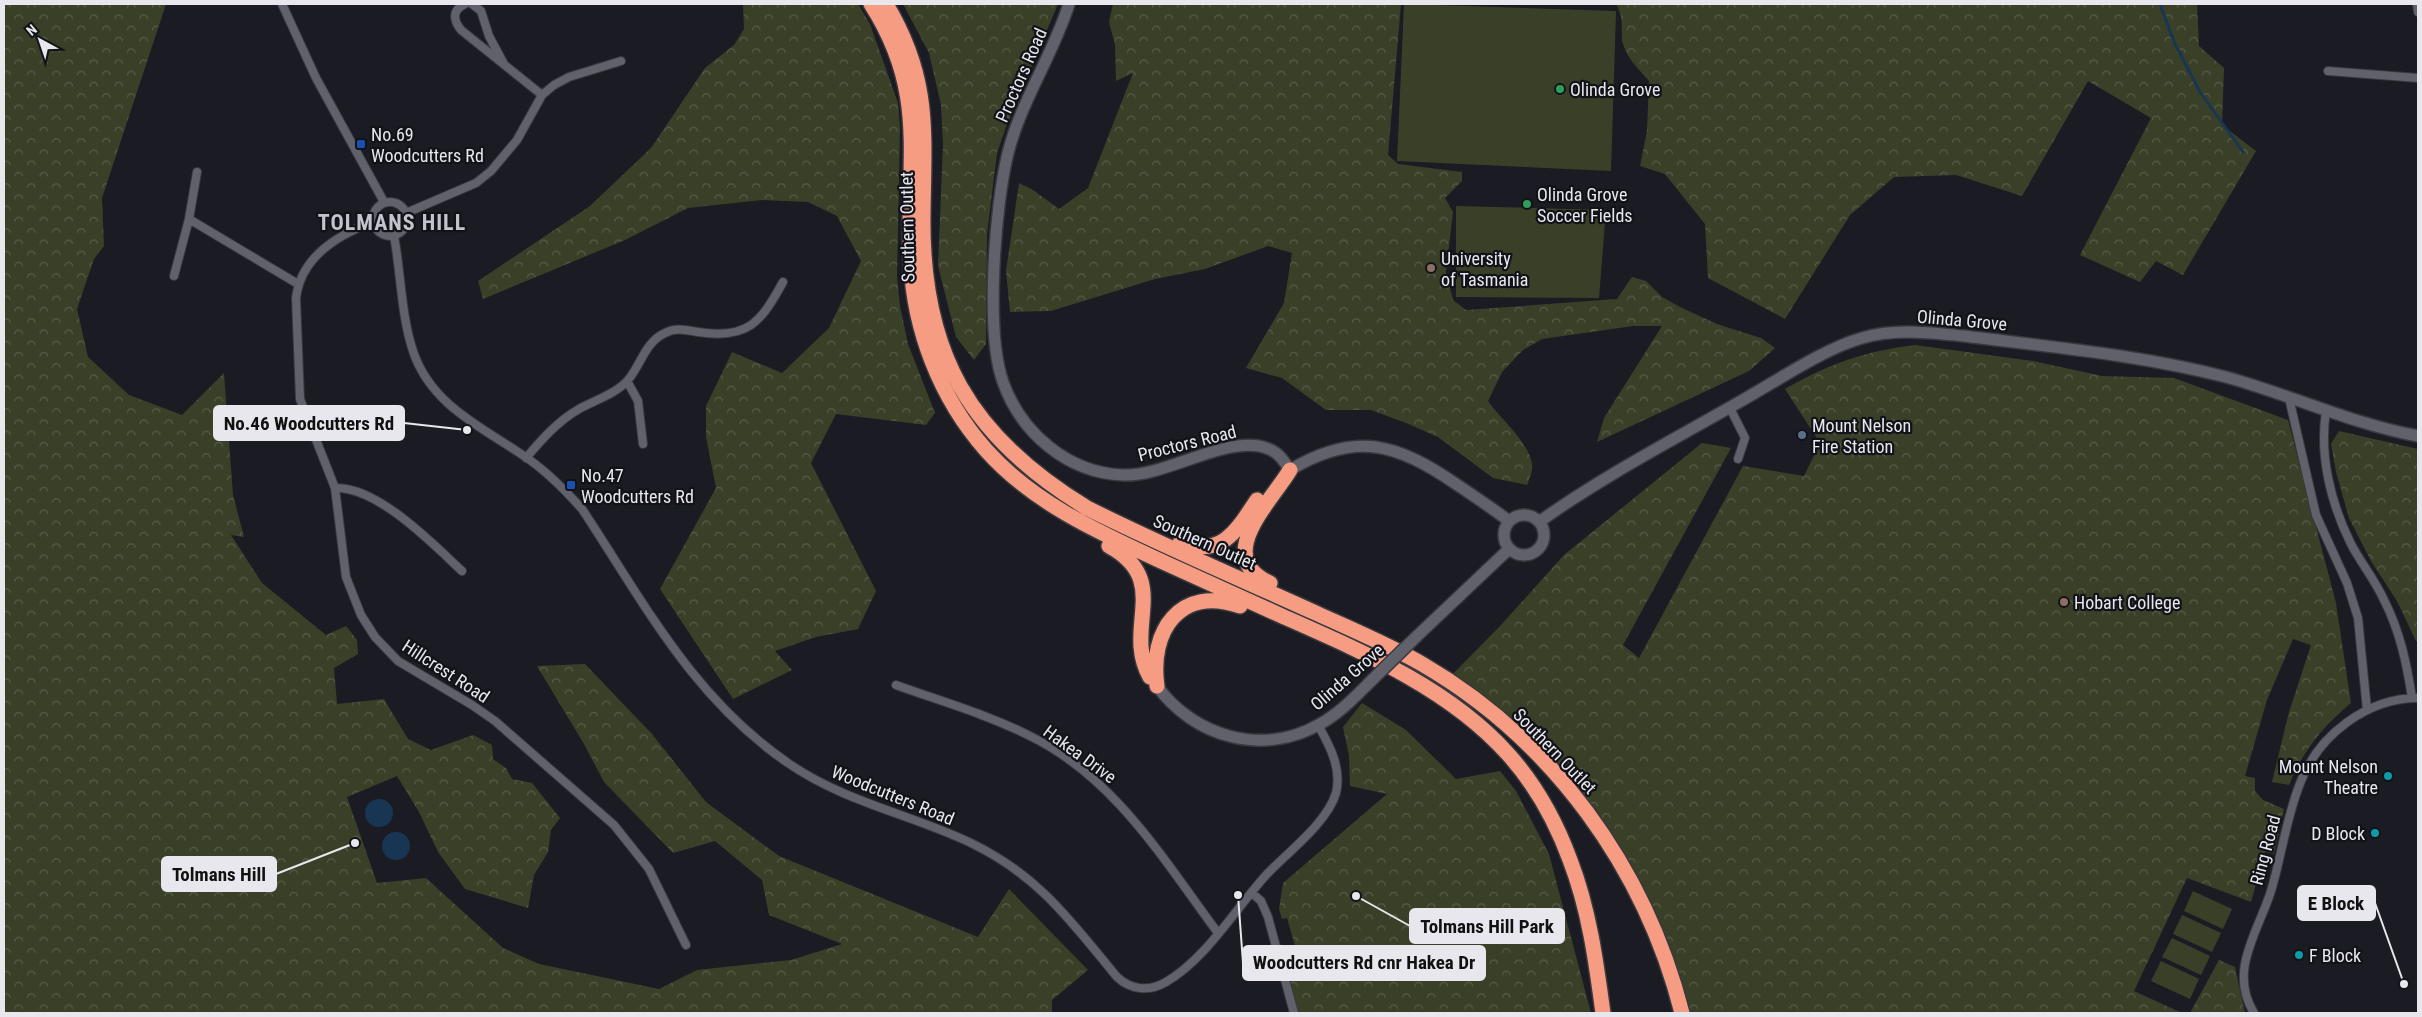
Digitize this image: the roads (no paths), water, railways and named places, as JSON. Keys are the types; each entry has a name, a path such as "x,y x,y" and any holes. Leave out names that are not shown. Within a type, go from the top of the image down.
{"highway":[{"name":"Southern Outlet","path":"871,4 894,46 909,95 912,146 911,263 918,314 927,347 946,393 974,436 1006,471 1043,500 1125,545 1377,660 1445,701 1484,730 1521,769 1538,795 1563,841 1582,896 1603,1013"},
{"name":"Southern Outlet","path":"886,4 908,47 922,96 925,131 924,264 936,330 955,378 982,420 1018,458 1043,478 1087,508 1390,647 1422,664 1482,705 1516,734 1555,773 1601,829 1623,864 1642,901 1663,951 1682,1013"},
{"path":"1043,478 1091,503 1179,543 1195,548 1206,548 1219,544 1230,536 1267,486 1278,476 1290,470"},
{"path":"1290,470 1264,506 1247,540 1245,558 1253,572 1266,582 1409,649 1447,674 1482,705"},
{"path":"1043,500 1074,526 1123,554 1135,566 1143,588 1141,646 1149,674 1157,686"},
{"path":"1157,686 1154,666 1156,650 1160,636 1168,623 1179,612 1191,606 1203,601 1223,600 1252,610 1363,661 1438,704 1477,734 1499,756 1520,783 1541,816 1568,876 1585,944 1599,984"}],"main road":[{"name":"Proctors Road","path":"1069,4 1054,46 1018,124 1004,174 995,252 994,333 997,361 1008,395 1028,425 1046,445 1073,464 1095,472 1124,476 1140,475 1233,446 1252,445 1274,452 1290,470"},
{"name":"Olinda Grove","path":"1539,522 1584,492 1730,408 1846,344 1873,335 1910,332 2040,346 2172,365 2228,378 2358,422 2418,436"},
{"path":"1290,470 1318,454 1330,450 1354,447 1381,447 1423,462 1508,521"},
{"path":"1521,515 1528,515 1539,522 1544,535 1540,547 1534,552 1522,555 1509,549 1503,532 1508,521 1521,515"},
{"name":"Olinda Grove","path":"1157,686 1165,697 1185,715 1222,735 1243,739 1271,739 1301,733 1318,725 1344,707 1509,549"}],"street":[{"path":"282,4 316,78 384,202"},
{"path":"465,4 457,9 455,13 458,26 472,40 542,95"},
{"path":"472,4 483,14 489,36 504,64"},
{"path":"2417,4 2418,12"},
{"path":"406,213 476,183 491,171 517,140 542,95 569,77 621,62"},
{"path":"2328,71 2418,78"},
{"path":"174,276 197,172"},
{"path":"384,202 395,202 406,213 406,224 394,236 383,235 375,228 373,222 374,212 384,202"},
{"path":"188,219 298,284"},
{"name":"Hillcrest Road","path":"373,222 348,232 329,243 312,260 298,284 296,298 300,398 335,488 346,577 361,615 375,637 398,661 472,705 495,721 614,825 649,868 686,945"},
{"name":"Woodcutters Road","path":"394,236 408,332 422,371 441,395 470,423 526,458 550,477 582,509 673,648 706,692 746,731 788,763 846,795 955,836 1007,863 1050,896 1117,977 1133,987 1150,988 1165,983 1181,971 1321,819 1335,794 1338,773 1335,760 1318,725"},
{"path":"526,458 560,421 612,392 627,381 649,346 664,333 681,329 726,334 744,329 764,314 783,282"},
{"path":"627,381 638,401 643,444"},
{"path":"2289,398 2316,515 2347,583 2358,618 2367,710"},
{"path":"1730,408 1745,438 1738,459"},
{"path":"2326,411 2324,427 2325,458 2335,502 2352,544 2390,613 2402,647 2415,698"},
{"path":"335,488 353,489 410,521 462,571"},
{"name":"Hakea Drive","path":"896,685 1029,735 1084,770 1132,816 1218,933"},
{"name":"Ring Road","path":"2254,1013 2244,992 2244,965 2250,940 2271,891 2301,780 2325,742 2341,727 2367,710 2415,698"},
{"path":"1252,893 1260,901 1268,917 1294,1013"}],"water":[{"path":"379,799 389,803 393,813 389,823 379,827 369,823 365,813 369,803"},
{"path":"396,832 406,836 410,846 406,856 396,860 386,856 382,846 386,836"}],"waterway":[{"path":"2160,4 2174,42 2200,92 2243,152"}],"place":[{"name":"Olinda Grove","path":"1560,89"},
{"name":"No.69 Woodcutters Rd","path":"361,144"},
{"name":"Olinda Grove Soccer Fields","path":"1527,204"},
{"name":"University of Tasmania","path":"1431,268"},
{"name":"No.46 Woodcutters Rd","path":"467,430"},
{"name":"Mount Nelson Fire Station","path":"1802,435"},
{"name":"No.47 Woodcutters Rd","path":"571,485"},
{"name":"Hobart College","path":"2064,602"},
{"name":"Mount Nelson Theatre","path":"2388,776"},
{"name":"D Block","path":"2375,833"},
{"name":"Tolmans Hill","path":"355,843"},
{"name":"Woodcutters Rd cnr Hakea Dr","path":"1238,895"},
{"name":"Tolmans Hill Park","path":"1356,896"},
{"name":"F Block","path":"2299,955"},
{"name":"E Block","path":"2404,984"}],"district":[{"name":"TOLMANS HILL","path":"392,222"}]}
